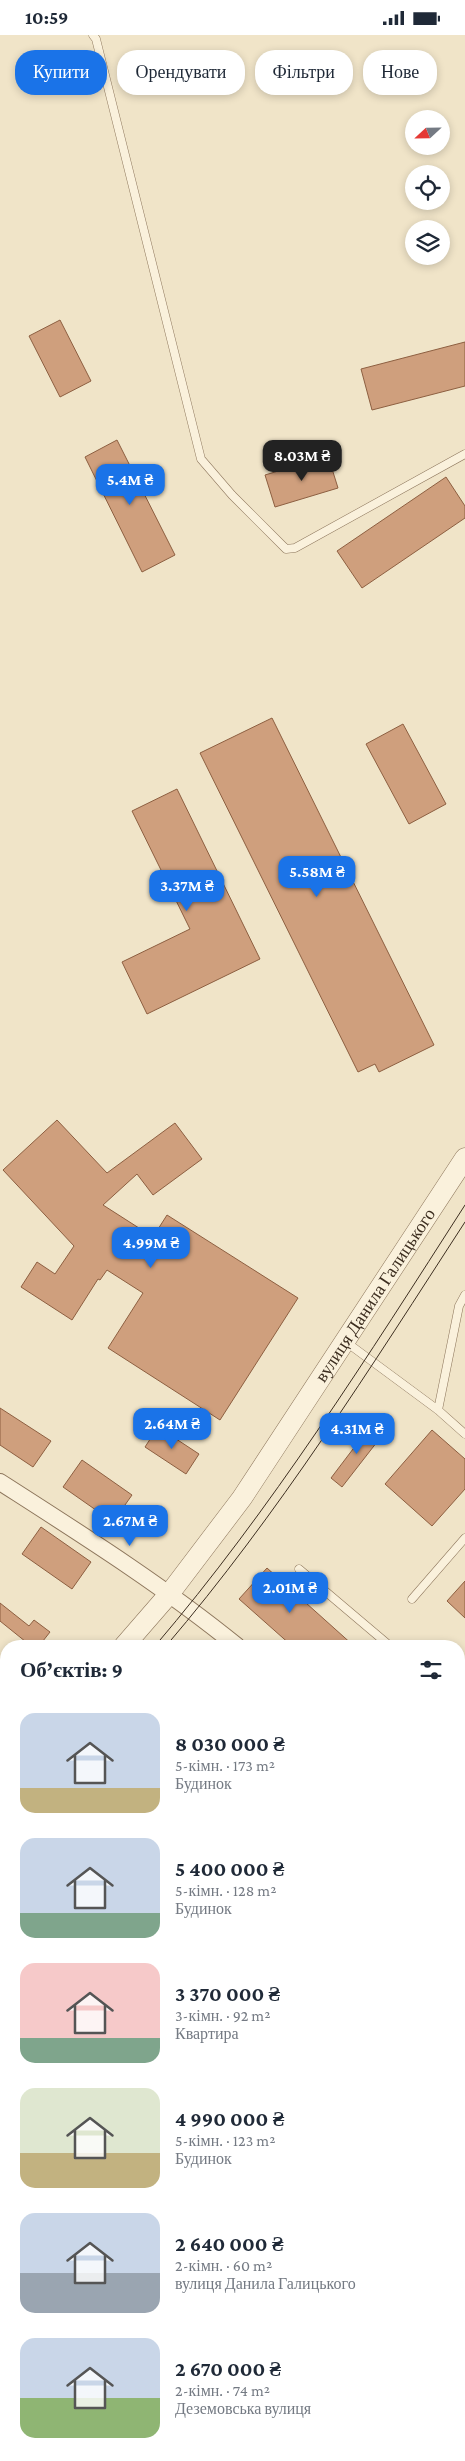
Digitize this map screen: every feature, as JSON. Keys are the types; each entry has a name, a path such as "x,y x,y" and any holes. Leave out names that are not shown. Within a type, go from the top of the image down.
{"street":[{"name":"вулиця Данила Галицького","path":"129,1640 170,1593 242,1498 465,1158"},
{"path":"0,1482 170,1593 229,1640"}],"lane":[{"path":"93,35 96,39 201,459 225,488 286,549 295,548 465,454"},
{"path":"438,1410 459,1306 465,1295"},
{"path":"345,1341 438,1410 465,1434"},
{"path":"412,1599 465,1538"},
{"path":"299,1569 383,1640"},
{"path":"0,2308 0,2329"}],"building":[{"path":"60,320 91,381 60,397 29,336"},
{"path":"465,342 465,386 372,410 361,369"},
{"path":"117,440 175,555 142,572 85,457"},
{"path":"328,456 338,488 275,507 265,475"},
{"path":"446,477 465,506 465,518 362,588 337,551"},
{"path":"272,718 434,1045 379,1072 375,1064 358,1072 200,753"},
{"path":"403,724 446,804 409,824 366,744"},
{"path":"177,789 260,959 147,1014 122,962 190,929 132,811"},
{"path":"57,1120 107,1173 175,1123 202,1159 153,1195 137,1174 103,1205 153,1237 167,1215 298,1298 220,1420 108,1348 143,1293 107,1270 100,1280 98,1279 72,1320 21,1287 37,1262 55,1274 74,1246 3,1170"},
{"path":"0,1408 51,1441 33,1467 0,1445"},
{"path":"372,1424 384,1433 342,1487 331,1478"},
{"path":"158,1427 199,1454 186,1474 145,1447"},
{"path":"432,1430 465,1459 465,1489 432,1526 385,1484"},
{"path":"82,1460 132,1495 113,1522 63,1487"},
{"path":"41,1527 91,1562 72,1589 22,1554"},
{"path":"267,1568 347,1640 285,1640 239,1599"},
{"path":"465,1581 465,1618 447,1601"},
{"path":"0,1603 29,1626 34,1620 50,1632 44,1640 24,1640 0,1621"}],"tram line":[{"path":"160,1640 239,1541 278,1487 355,1375 465,1205"},
{"path":"171,1640 247,1545 285,1493 359,1385 465,1222"}]}
